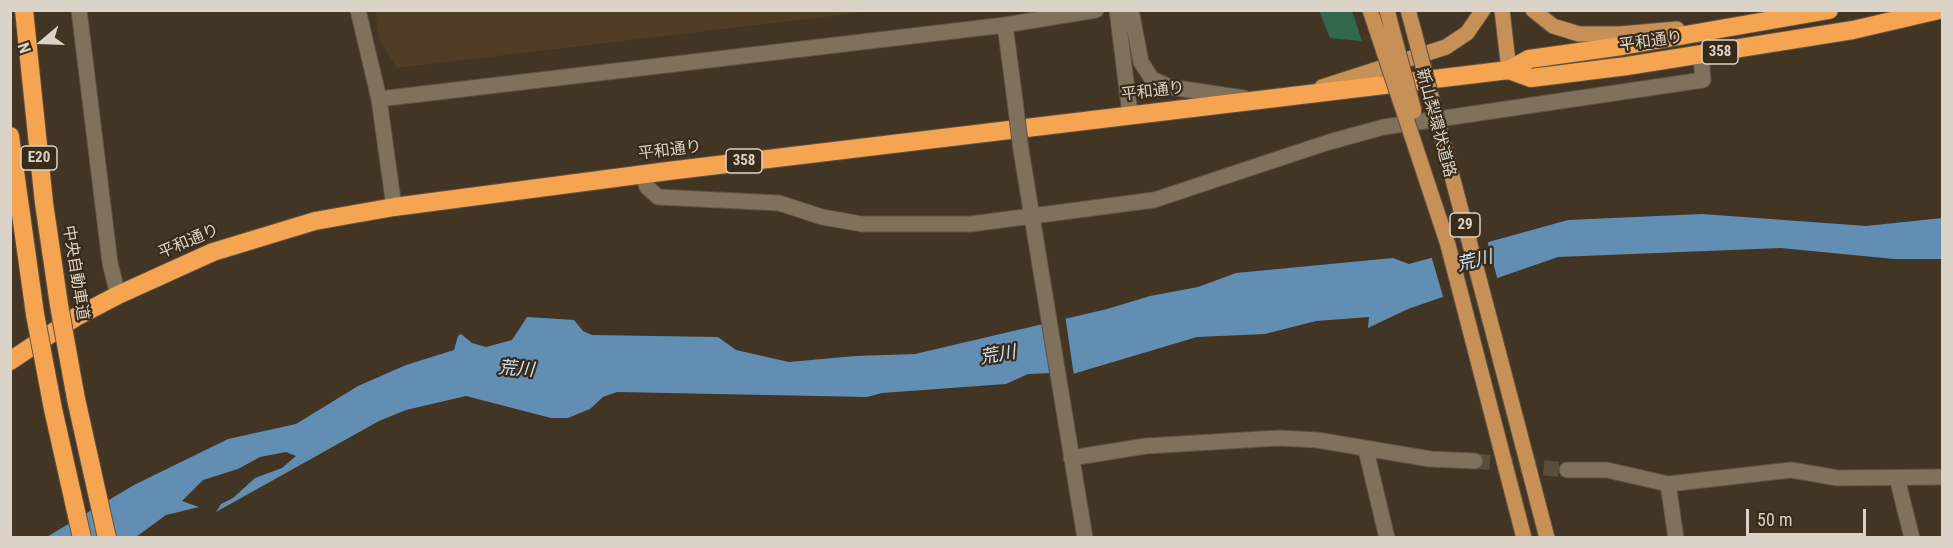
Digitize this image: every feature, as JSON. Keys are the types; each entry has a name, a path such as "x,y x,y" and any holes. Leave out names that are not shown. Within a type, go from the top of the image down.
{"highway":[{"name":"中央自動車道","path":"24,10 40,169 59,305 76,399 107,537"},
{"name":"平和通り","path":"10,361 76,316 213,252 274,231 394,207 1130,114 1509,70 1529,58 1764,23 1829,10"},
{"name":"平和通り","path":"1509,70 1531,78 1701,55 1853,30 1934,12"},
{"name":"E20","path":"10,136 35,314 82,537"}],"main road":[{"path":"1370,10 1386,35"},
{"path":"1386,35 1387,10"},
{"name":"29","path":"1409,10 1547,537"},
{"path":"1293,95 1446,47 1467,33 1483,10"},
{"path":"1502,10 1509,70"},
{"path":"1533,10 1553,26 1588,34 1764,23"},
{"name":"29","path":"1386,35 1448,245 1524,537"}],"street":[{"path":"79,10 110,263 118,295"},
{"path":"358,10 379,99 394,207"},
{"path":"379,99 1005,25 1096,10"},
{"path":"1117,10 1130,114"},
{"path":"1131,10 1141,62 1152,79 1170,87 1254,99"},
{"path":"1005,25 1021,150 1084,537"},
{"path":"642,174 646,187 658,197 780,202 822,217 862,224 1034,222 1154,200 1329,142 1384,127 1703,80 1701,55"},
{"path":"1070,452 1279,438 1317,440 1430,459 1475,461"},
{"path":"1366,450 1387,537"},
{"path":"1567,470 1607,470 1668,484 1791,470 1838,478 1942,477"},
{"path":"1897,477 1912,537"},
{"path":"1668,484 1676,537"}],"shaded area":[{"path":"375,10 874,11 397,68 379,39"}],"green space":[{"path":"1319,11 1352,11 1362,41 1330,38"}],"water":[{"name":"荒川","path":"1702,214 1866,226 1942,218 1942,259 1894,259 1781,248 1558,257 1408,309 1368,328 1369,317 1316,321 1265,334 1197,337 1056,379 1052,373 1028,374 1006,384 882,393 867,397 617,392 603,397 590,409 568,418 551,418 466,396 406,410 379,421 216,512 221,504 233,498 255,478 282,468 296,456 286,452 260,457 238,469 203,480 182,501 199,507 166,515 136,537 45,538 134,485 228,439 296,424 358,386 406,365 454,350 458,336 461,334 472,343 486,347 512,340 527,317 574,320 583,331 592,335 718,337 736,350 789,362 855,356 915,354 1107,309 1150,296 1198,287 1236,273 1393,258 1409,264 1568,220"}],"pier":[{"path":"1487,240 1498,281 1444,300 1431,255"},
{"path":"1065,315 1074,376 1056,382 1050,377 1041,320"}],"tunnel":[{"path":"1475,461 1567,470"}]}
